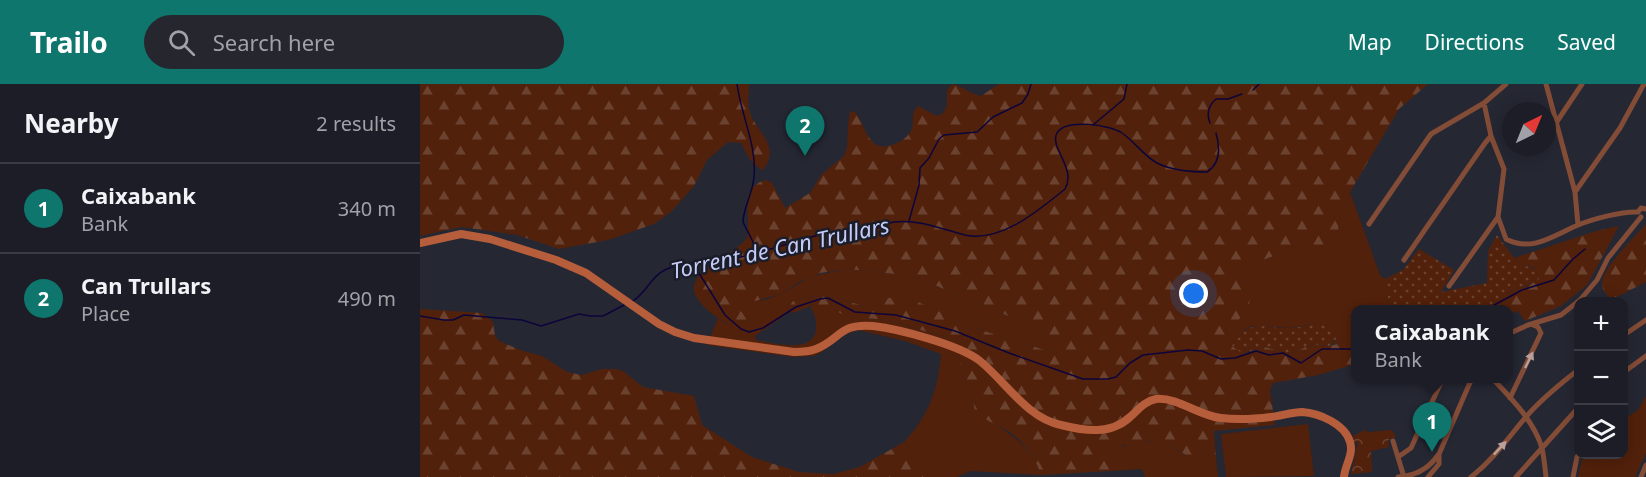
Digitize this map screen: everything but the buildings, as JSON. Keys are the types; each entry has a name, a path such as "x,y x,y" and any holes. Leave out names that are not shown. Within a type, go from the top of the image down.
{"street":[{"path":"1369,224 1431,134 1484,103 1506,84"},
{"path":"1546,84 1551,102"},
{"path":"1578,225 1575,192 1556,123 1582,84"},
{"path":"1575,192 1620,128 1644,84"},
{"path":"1484,103 1491,136 1504,169 1498,217 1506,239 1521,245 1548,241 1578,225 1625,212 1642,215"},
{"path":"1404,260 1491,136"},
{"path":"1513,332 1562,315 1580,300 1598,280 1608,258 1642,215 1641,208 1646,209"},
{"path":"1449,286 1498,217"},
{"path":"420,243 453,235 480,236 566,264 603,284 668,329 685,336 807,352 819,348 847,328 864,326 889,329 964,352 987,367 1041,417 1061,425 1103,430 1117,426 1146,403 1158,399 1174,402 1211,417 1232,420 1302,412 1323,417 1345,432 1350,441 1351,450 1344,469 1344,477"},
{"path":"1628,333 1646,320"},
{"path":"1509,396 1547,321"},
{"path":"1533,325 1541,331"},
{"path":"1628,369 1646,356"},
{"path":"1471,477 1514,434 1526,417 1574,372"},
{"path":"1398,457 1411,448 1441,383"},
{"path":"1398,477 1422,471 1433,462 1439,454 1470,383"},
{"path":"1497,383 1526,417 1542,448 1546,477"},
{"path":"1516,477 1574,412"},
{"path":"1393,441 1404,477"},
{"path":"1428,477 1439,464 1439,454"},
{"path":"1573,477 1577,459"},
{"path":"1531,461 1545,468"},
{"path":"1641,477 1646,465"}],"green space":[{"path":"420,84 749,84 750,113 766,140 770,154 763,170 752,162 741,143 728,142 707,160 694,186 672,211 654,224 608,240 559,249 517,235 461,227 420,236"},
{"path":"952,84 981,96 999,84 1428,84 1399,109 1350,192 1339,221 1338,233 1326,245 1302,245 1240,269 1251,294 1245,312 1226,329 1232,346 1246,353 1265,347 1291,354 1311,344 1326,346 1351,342 1351,365 1318,375 1273,383 1270,390 1275,425 1214,431 1216,458 1206,454 1192,459 1168,444 1150,441 1118,447 1111,456 1111,471 1041,475 1032,455 1017,438 975,412 973,400 960,368 960,346 940,336 888,320 849,318 825,305 813,305 793,313 789,312 788,308 793,301 816,296 836,298 864,306 889,298 901,297 916,301 978,329 1041,349 1054,350 1027,327 1006,315 913,276 848,269 820,273 799,282 781,294 755,301 735,289 734,283 727,283 723,289 726,296 751,322 753,327 748,331 733,327 716,317 701,304 694,291 694,286 700,274 745,241 748,229 749,196 757,184 766,180 772,183 785,208 810,193 822,174 843,157 847,148 850,111 856,113 871,140 882,146 889,146 901,141 909,134 913,125 914,112 918,106 937,116 943,113 947,106 947,90"},
{"path":"1350,192 1380,275 1385,279 1389,304 1351,305 1351,343 1333,344 1338,337 1333,328 1320,323 1290,328 1252,326 1245,330 1232,346 1226,329 1244,312 1250,293 1248,282 1240,269 1302,245 1326,245 1338,233 1339,221"},
{"path":"1646,224 1646,282 1617,297 1609,297 1603,288 1603,277 1627,244"},
{"path":"1619,226 1587,285 1561,306 1525,321 1518,311 1513,313 1513,305 1488,305 1539,279 1535,268 1523,265 1514,258 1596,231"},
{"path":"1497,235 1514,258 1523,265 1537,270 1539,279 1511,291 1491,305 1387,305 1385,279 1403,270 1419,249 1454,270 1441,292 1487,283 1488,251"},
{"path":"848,269 913,276 1006,315 1027,327 1055,350 1041,349 978,329 905,298 889,298 865,306 836,298 815,296 793,301 788,308 789,312 755,336 756,340 791,345 808,342 816,330 816,321 810,307 817,304 830,306 849,318 888,320 940,336 960,346 960,368 974,408 1022,444 1030,453 1041,475 971,471 957,477 929,477 916,454 904,442 920,422 931,401 935,391 941,354 905,341 858,330 844,335 814,356 793,357 707,345 718,318 726,324 751,321 729,302 723,289 727,283 734,283 762,301 781,294 812,276"},
{"path":"420,309 482,313 493,322 495,336 499,341 542,356 567,372 582,375 602,369 616,369 623,371 643,387 694,396 702,425 752,457 799,472 833,474 860,467 904,442 916,454 929,477 420,477"},
{"path":"1320,323 1333,328 1338,337 1329,346 1311,344 1291,354 1265,347 1242,353 1232,346 1246,330 1252,327 1292,328"},
{"path":"1646,396 1646,453 1635,477 1578,477 1582,459 1628,459 1628,416 1638,410"},
{"path":"1308,424 1314,476 1226,477 1221,434"},
{"path":"1365,430 1368,432 1392,430 1396,437 1388,440 1389,447 1371,451 1372,472 1351,474 1358,442 1354,442 1353,436"},
{"path":"1154,441 1167,444 1191,457 1206,454 1216,458 1218,477 1145,477 1142,469 1111,471 1111,456 1118,447"}],"waterway":[{"path":"737,84 754,165 753,183 743,222 758,252"},
{"path":"909,221 919,185 920,168 929,158 939,139 944,135 977,132 993,117 1022,103 1031,84"},
{"path":"1093,125 1124,99 1127,84"},
{"path":"1253,90 1259,84"},
{"path":"1210,123 1209,110 1216,99 1228,99 1242,94"},
{"path":"631,302 658,274 670,268 742,257 829,233 872,230 903,221 921,223 965,235 979,236 1006,229 1031,215 1065,189 1068,174 1056,139 1057,133 1062,128 1088,124 1116,130 1157,163 1175,169 1201,172 1207,172 1212,168 1217,159 1219,149 1216,133"},
{"path":"1494,305 1522,290 1554,280 1585,249"},
{"path":"694,265 725,315 741,329 749,332 763,328 796,307 828,298 855,312 896,315 955,331 1083,379 1116,377 1130,363 1143,355 1188,350 1202,351 1221,359 1235,358 1256,351 1269,355 1283,353 1301,363 1322,349 1351,349"},
{"name":"Torrent de Can Trullars","path":"420,316 453,320 464,315 522,320 541,326 579,314 603,316 626,304"}],"place":[{"name":"Can Trullars","path":"805,156"},
{"name":"Caixabank","path":"1432,452"}]}
